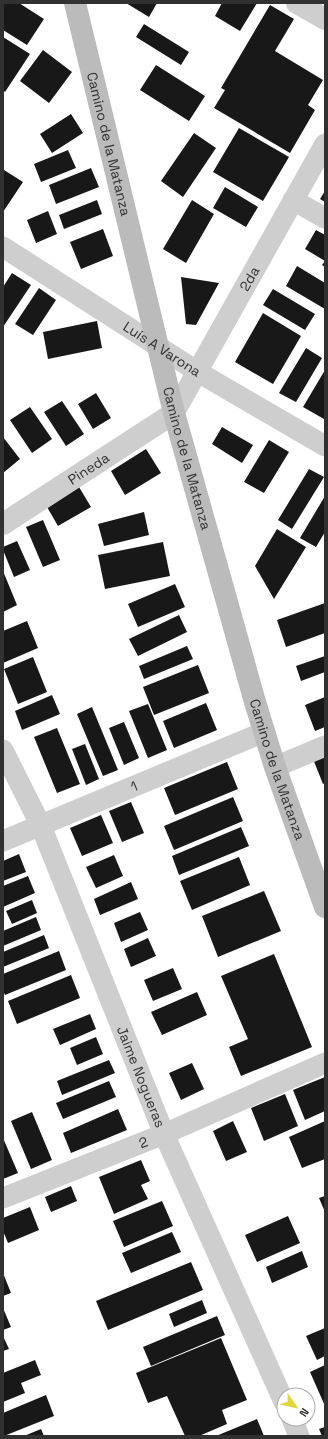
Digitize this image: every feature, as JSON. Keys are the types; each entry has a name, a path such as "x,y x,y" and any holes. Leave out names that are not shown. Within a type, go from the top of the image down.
{"main road":[{"name":"Camino de la Matanza","path":"75,3 174,413 264,732 325,907"}],"street":[{"path":"297,3 325,19"},
{"name":"2da","path":"174,413 325,144"},
{"path":"294,200 325,218"},
{"name":"Luís A Varona","path":"3,247 198,372 325,446"},
{"name":"Pineda","path":"3,524 174,413"},
{"name":"1","path":"3,842 264,732"},
{"path":"275,767 325,746"},
{"name":"Jaime Nogueras","path":"3,750 41,826 164,1134 277,1387"},
{"name":"2","path":"3,1198 164,1134 325,1063"}],"building":[{"path":"3,3 19,3 44,19 27,45 3,30"},
{"path":"126,3 157,3 149,17"},
{"path":"222,3 257,3 240,31 215,16"},
{"path":"270,5 294,19 275,51 323,80 308,105 315,110 290,153 214,108 225,90 221,88"},
{"path":"144,24 189,52 181,65 136,37"},
{"path":"3,37 30,54 5,92 3,90"},
{"path":"43,50 72,72 49,103 20,81"},
{"path":"156,65 205,96 189,121 140,90"},
{"path":"71,114 83,133 52,153 40,134"},
{"path":"239,128 289,157 263,201 213,172"},
{"path":"194,133 216,148 183,197 161,181"},
{"path":"68,150 76,168 41,182 34,164"},
{"path":"91,168 99,187 56,204 49,185"},
{"path":"4,170 23,182 3,212 3,172"},
{"path":"225,187 258,207 246,227 213,208"},
{"path":"325,191 325,202 320,199"},
{"path":"97,200 102,214 64,229 59,215"},
{"path":"192,200 214,214 186,263 163,249"},
{"path":"48,211 57,234 36,243 27,220"},
{"path":"103,229 113,256 81,269 70,242"},
{"path":"316,230 325,235 325,261 305,249"},
{"path":"297,266 325,283 325,309 286,286"},
{"path":"12,273 31,285 3,327 3,287"},
{"path":"181,277 219,283 196,325 186,324"},
{"path":"39,288 56,300 33,335 15,324"},
{"path":"273,289 315,314 305,330 263,305"},
{"path":"263,313 301,336 273,384 235,362"},
{"path":"97,321 102,348 48,359 43,332"},
{"path":"306,348 322,358 296,402 279,393"},
{"path":"325,370 325,418 324,419 303,407"},
{"path":"96,393 111,418 93,429 78,404"},
{"path":"62,401 84,434 66,446 44,412"},
{"path":"30,407 52,439 32,453 10,420"},
{"path":"222,427 253,445 242,463 212,444"},
{"path":"3,437 20,459 3,473"},
{"path":"269,440 289,452 264,493 244,482"},
{"path":"146,449 161,473 125,495 111,471"},
{"path":"309,469 324,477 292,529 278,520"},
{"path":"79,487 91,507 58,526 47,507"},
{"path":"325,496 325,532 316,547 300,538"},
{"path":"144,512 149,535 104,546 98,524"},
{"path":"43,520 60,560 43,567 26,527"},
{"path":"277,529 306,547 274,599 255,566"},
{"path":"17,541 30,570 14,577 3,547"},
{"path":"163,542 170,576 105,589 98,555"},
{"path":"3,571 17,605 3,612"},
{"path":"175,584 185,607 138,627 128,604"},
{"path":"325,603 325,633 286,647 277,620"},
{"path":"179,615 187,632 138,656 129,639"},
{"path":"27,621 38,648 3,663 3,631"},
{"path":"187,646 193,659 144,679 139,666"},
{"path":"325,656 325,672 301,681 296,666"},
{"path":"33,657 47,692 18,704 4,669"},
{"path":"198,665 209,693 154,715 143,687"},
{"path":"52,695 60,714 22,730 15,711"},
{"path":"325,697 325,727 315,731 305,705"},
{"path":"206,703 217,730 174,748 163,721"},
{"path":"148,704 167,750 148,758 129,711"},
{"path":"92,707 118,770 103,776 77,714"},
{"path":"124,722 139,758 124,765 109,728"},
{"path":"57,728 80,784 57,793 34,737"},
{"path":"85,744 99,779 86,785 72,749"},
{"path":"325,754 325,783 323,784 313,759"},
{"path":"227,762 238,789 175,815 164,788"},
{"path":"233,797 243,821 174,850 164,826"},
{"path":"131,802 144,833 122,842 109,811"},
{"path":"101,815 113,843 82,856 70,828"},
{"path":"241,827 249,846 179,875 172,856"},
{"path":"19,854 26,872 3,881 3,861"},
{"path":"114,855 123,876 96,888 86,867"},
{"path":"239,857 250,885 192,910 180,881"},
{"path":"28,876 35,893 3,907 3,886"},
{"path":"131,882 138,899 100,915 94,899"},
{"path":"264,891 281,931 218,957 202,916"},
{"path":"32,900 37,913 12,924 6,911"},
{"path":"140,912 148,930 121,942 114,923"},
{"path":"36,917 41,930 3,946 3,931"},
{"path":"44,935 49,948 3,967 3,952"},
{"path":"148,938 156,956 131,967 124,949"},
{"path":"59,951 66,970 5,995 3,991 3,974"},
{"path":"274,954 312,1047 241,1076 229,1047 248,1039 221,976"},
{"path":"173,968 182,989 153,1001 144,980"},
{"path":"71,975 80,998 17,1024 8,1001"},
{"path":"197,992 207,1015 162,1035 151,1012"},
{"path":"90,1014 96,1029 60,1045 53,1029"},
{"path":"96,1037 103,1054 77,1065 70,1048"},
{"path":"109,1060 115,1073 62,1095 57,1081"},
{"path":"192,1063 204,1089 181,1100 169,1073"},
{"path":"325,1077 325,1111 305,1120 293,1090"},
{"path":"109,1081 116,1097 63,1119 56,1103"},
{"path":"285,1094 298,1126 264,1141 251,1108"},
{"path":"118,1109 127,1130 71,1153 63,1133"},
{"path":"32,1112 52,1160 31,1169 11,1121"},
{"path":"233,1121 247,1152 226,1161 213,1131"},
{"path":"325,1121 325,1159 302,1168 289,1137"},
{"path":"3,1138 18,1173 3,1179"},
{"path":"141,1160 150,1181 141,1185 148,1199 114,1214 99,1177"},
{"path":"71,1186 77,1201 51,1212 45,1197"},
{"path":"325,1196 325,1212 319,1198"},
{"path":"162,1201 173,1226 124,1247 113,1221"},
{"path":"30,1207 39,1230 8,1243 3,1231 3,1218"},
{"path":"288,1216 300,1243 257,1262 245,1235"},
{"path":"172,1232 181,1252 131,1273 122,1253"},
{"path":"302,1251 308,1267 272,1283 266,1267"},
{"path":"191,1262 203,1290 108,1330 96,1301"},
{"path":"3,1273 11,1293 3,1296"},
{"path":"202,1300 207,1313 174,1327 169,1314"},
{"path":"3,1308 11,1327 3,1330"},
{"path":"217,1316 225,1335 151,1366 143,1347"},
{"path":"325,1328 325,1356 317,1360 306,1336"},
{"path":"3,1336 9,1349 3,1351"},
{"path":"221,1338 247,1400 222,1410 227,1424 199,1436 185,1436 167,1396 148,1403 136,1373"},
{"path":"35,1360 41,1375 21,1383 25,1393 3,1402 3,1373"},
{"path":"325,1365 325,1406 310,1372"},
{"path":"46,1395 54,1416 4,1436 3,1413"},
{"path":"257,1419 264,1436 216,1436"},
{"path":"325,1427 325,1436 322,1436 319,1429"},
{"path":"41,1429 44,1436 24,1436"}]}
